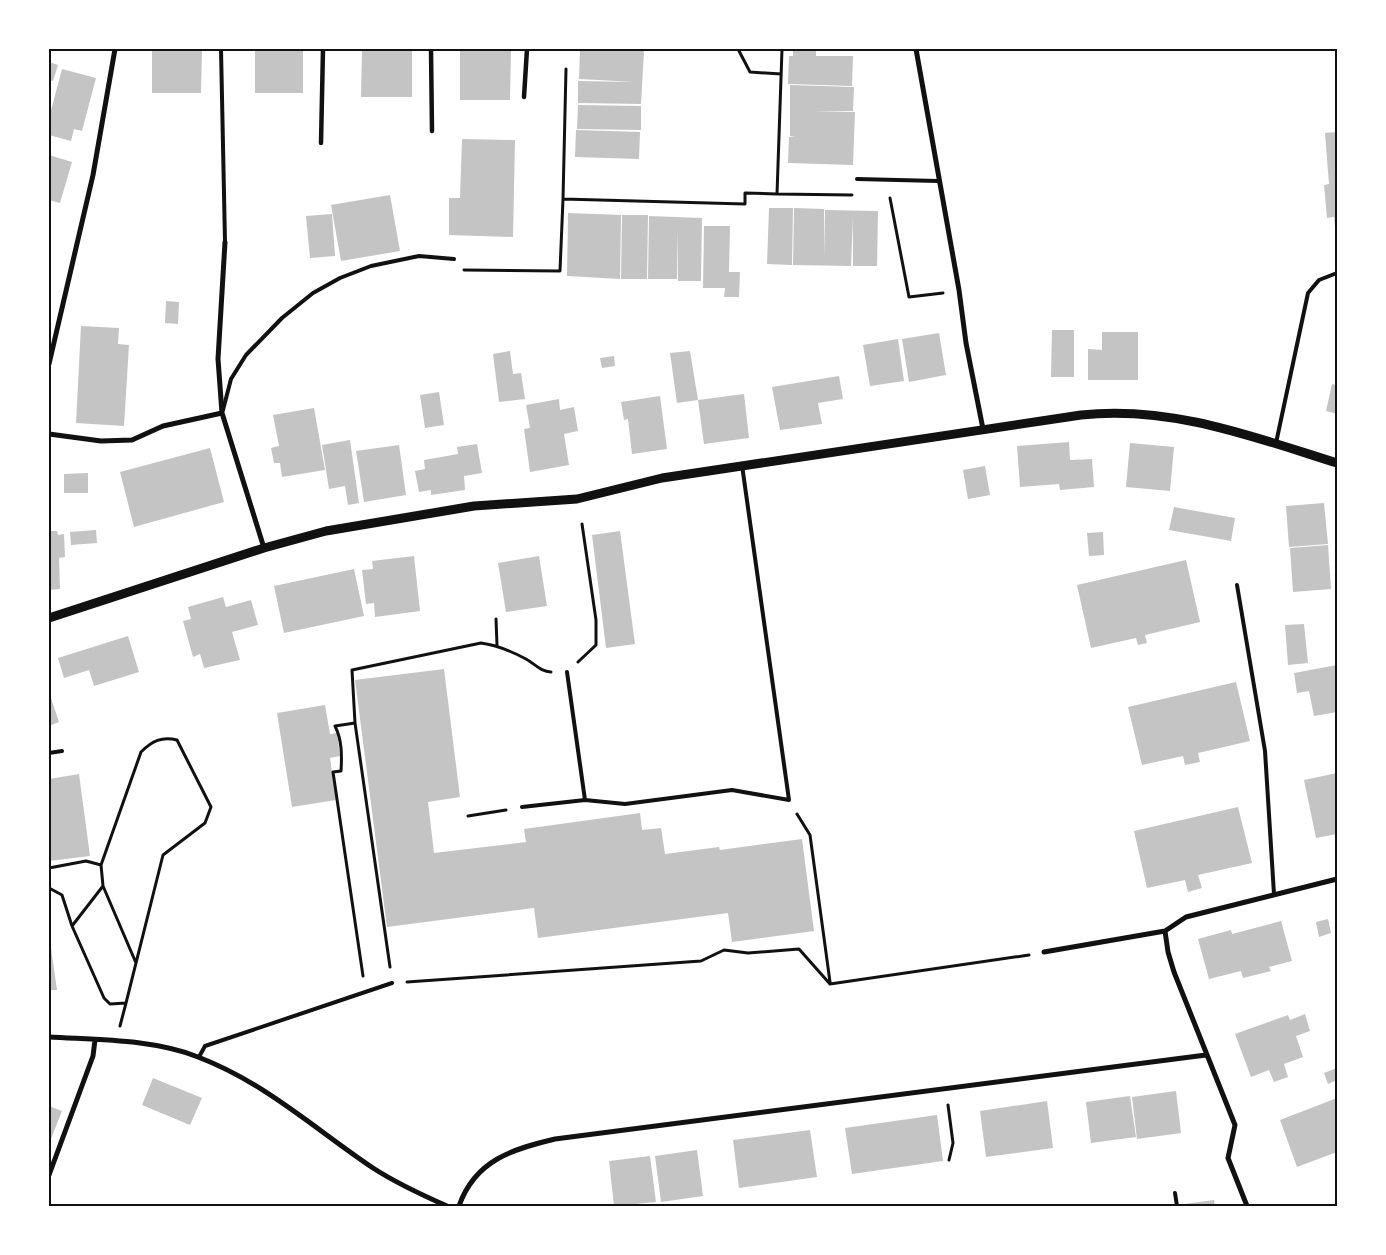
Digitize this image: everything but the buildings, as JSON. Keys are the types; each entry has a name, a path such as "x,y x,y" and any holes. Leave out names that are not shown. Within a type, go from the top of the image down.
{"street":[{"path":"49,364 93,175 115,49"},
{"path":"321,143 323,49"},
{"path":"431,49 432,131"},
{"path":"524,97 527,49"},
{"path":"916,50 959,290 966,343 983,429"},
{"path":"225,242 218,359 222,413 264,548"},
{"path":"49,618 264,548 326,531 474,506 577,499 662,478 1114,411 1177,417 1275,444 1337,464"},
{"path":"49,434 101,441 132,440 163,426 222,413"},
{"path":"1044,952 1165,931 1186,917 1337,879"},
{"path":"1165,931 1168,952 1174,972 1235,1125 1228,1158 1247,1206"},
{"path":"49,1037 165,1046 198,1057 260,1087 374,1169 422,1196 447,1206"},
{"path":"49,1175 50,1166 93,1056 95,1040"},
{"path":"459,1206 462,1196 477,1176 499,1156 521,1147 555,1139 1206,1055"}],"lane":[{"path":"221,49 225,242"},
{"path":"857,179 938,180"},
{"path":"222,413 231,379 246,355 282,318 307,298 340,278 371,266 420,256 454,259"},
{"path":"1275,444 1308,293 1319,280 1337,273"},
{"path":"522,807 585,800 625,804 732,790 789,800 742,466"},
{"path":"1237,585 1266,751 1274,894"},
{"path":"567,672 585,800"},
{"path":"49,753 62,751"},
{"path":"198,1057 204,1046 392,983"},
{"path":"1175,1193 1177,1206"}],"path":[{"path":"738,49 750,72 781,74"},
{"path":"777,194 782,49"},
{"path":"454,259 464,270 560,271 564,199 566,69"},
{"path":"564,199 745,204 745,193 860,196"},
{"path":"884,197 892,198 909,297 959,290"},
{"path":"389,951 355,723 352,670 454,647 481,643 497,645 528,660 545,672 567,672 596,645 596,620 582,524"},
{"path":"496,619 497,645"},
{"path":"355,723 334,726 340,736 342,758 341,771 333,772 357,948 366,992"},
{"path":"119,1029 126,1003 136,963 163,855 205,823 211,808 177,740 167,737 156,740 141,752 101,865 104,886 136,963"},
{"path":"789,800 810,835 830,984"},
{"path":"468,816 522,807"},
{"path":"49,868 86,861 101,865"},
{"path":"72,926 104,886"},
{"path":"49,888 62,895 72,926 104,998 110,1004 126,1003"},
{"path":"392,983 461,980 701,961 724,950 748,953 799,949 830,984"},
{"path":"830,984 1044,952"},
{"path":"949,1160 953,1143 950,1121"}]}
